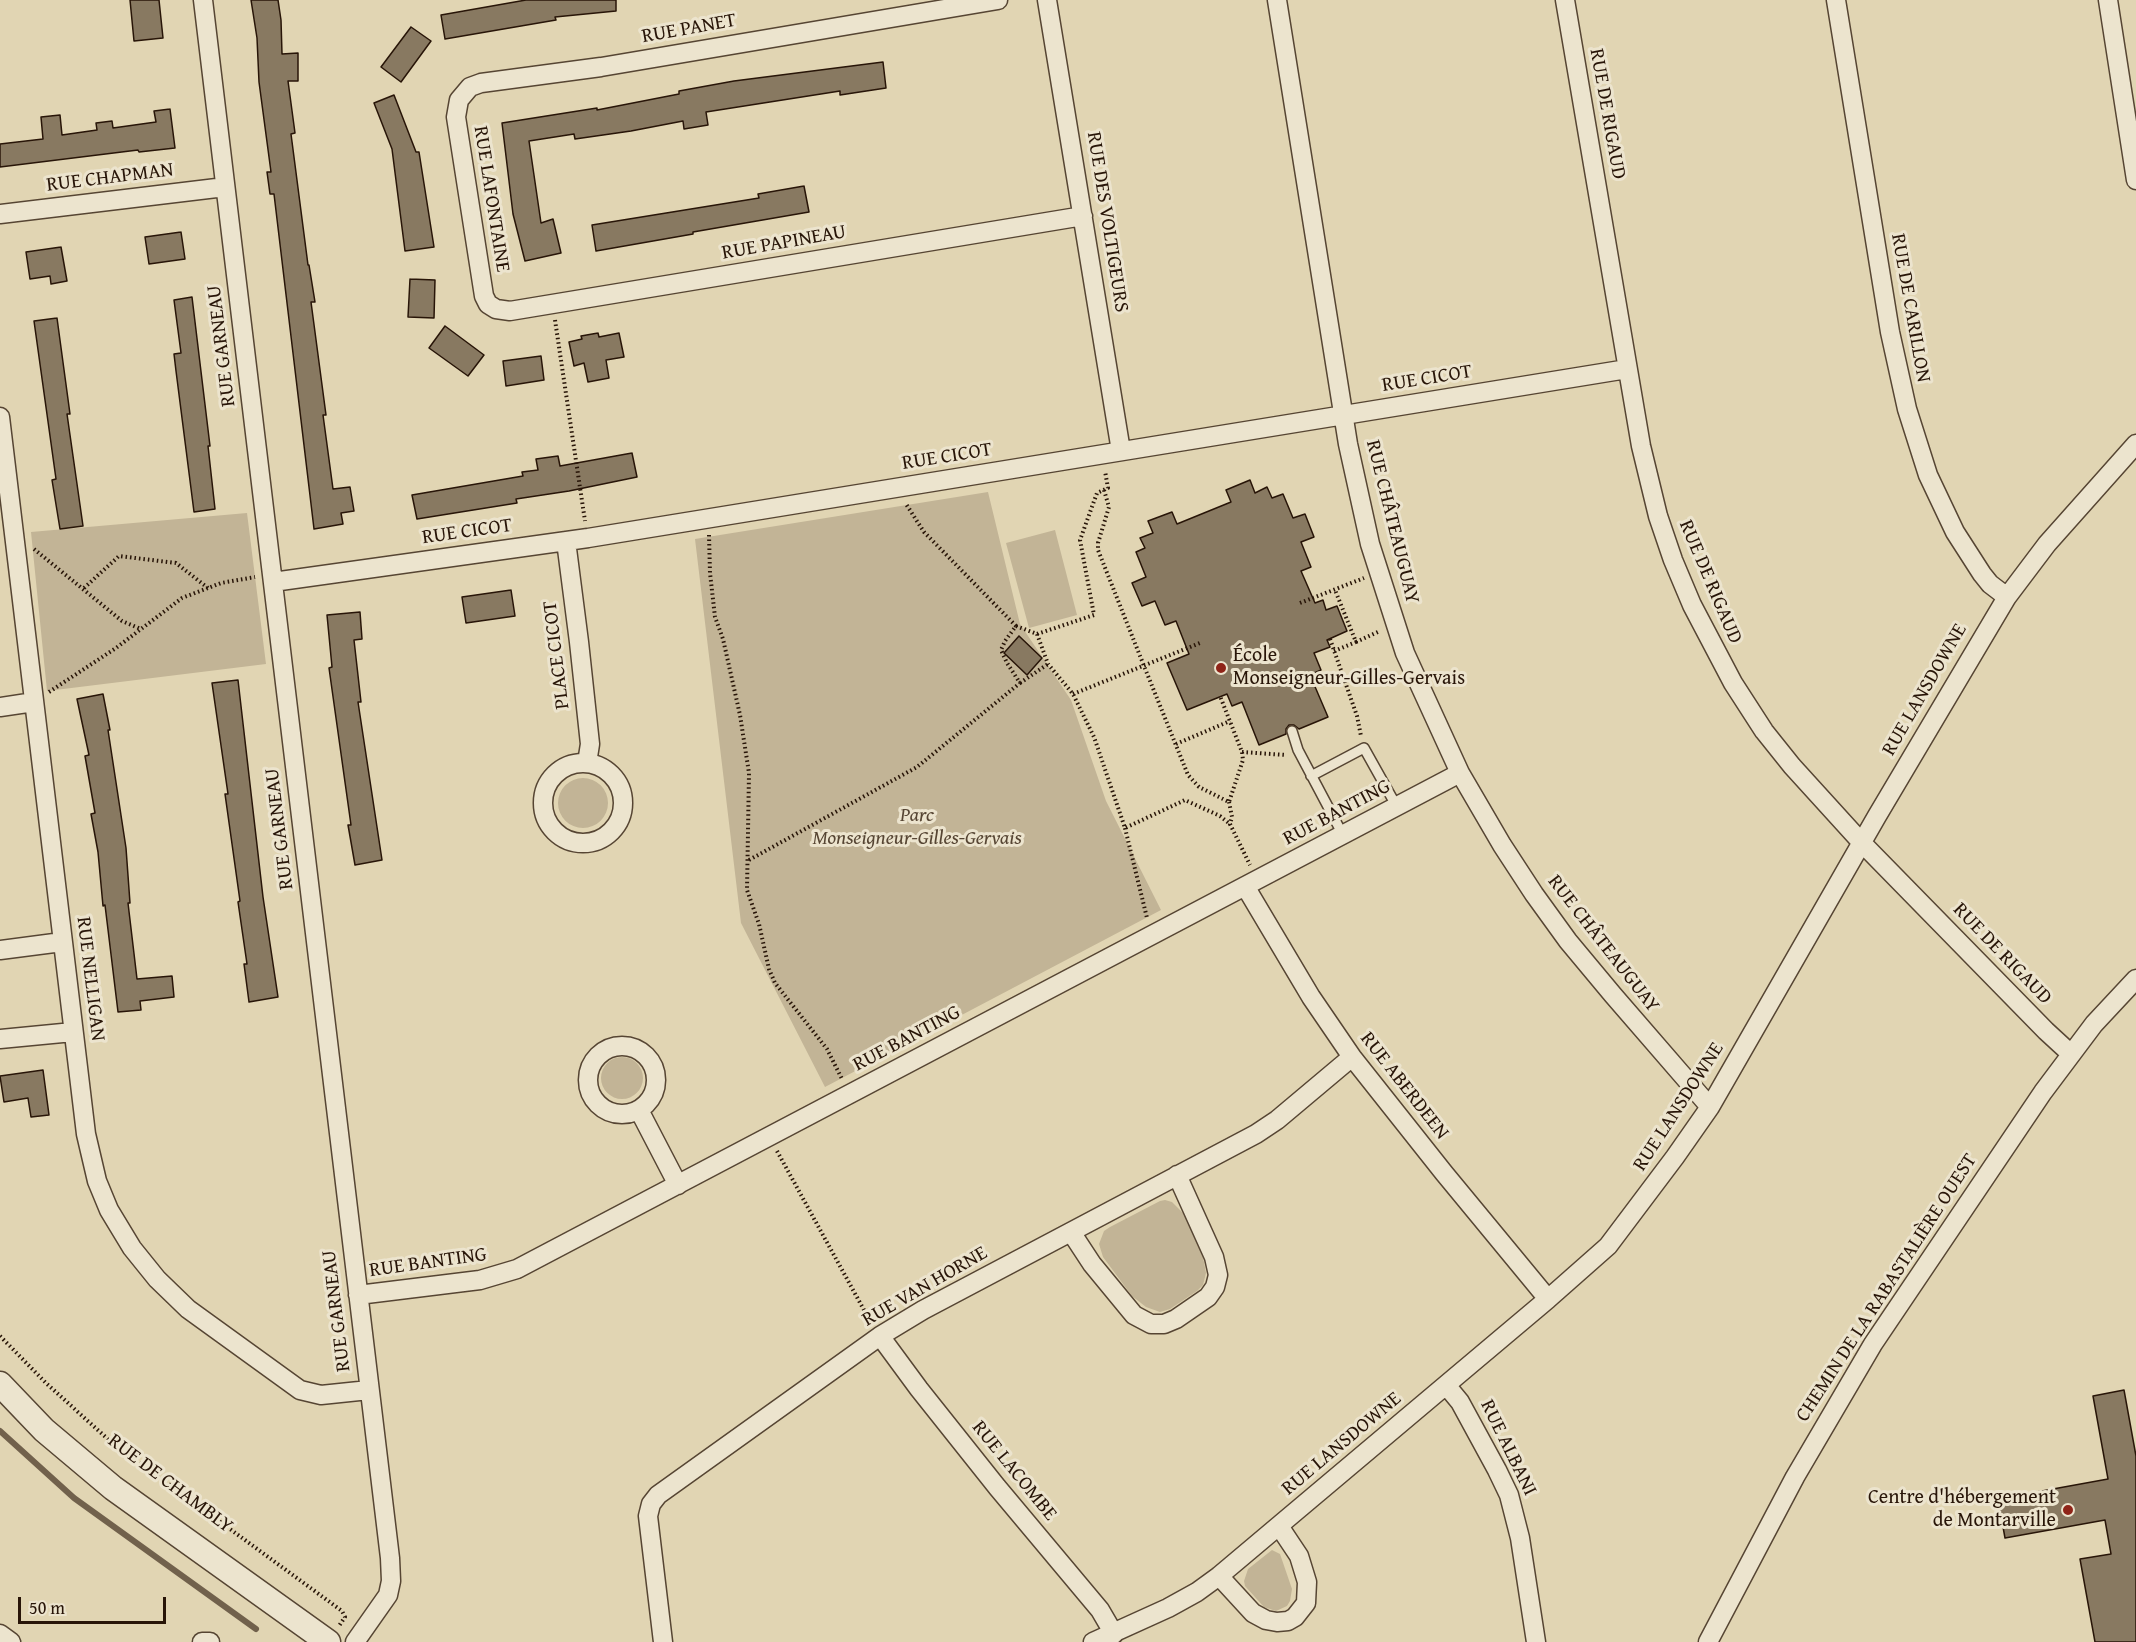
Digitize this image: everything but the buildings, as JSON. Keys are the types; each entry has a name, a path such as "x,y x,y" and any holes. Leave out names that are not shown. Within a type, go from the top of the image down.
{"street":[{"name":"RUE GARNEAU","path":"203,0 391,1581 381,1607 356,1642"},
{"name":"RUE PANET","path":"462,95 470,87 481,83 602,67 998,0"},
{"name":"RUE DES VOLTIGEURS","path":"1047,0 1121,451"},
{"name":"RUE CHÂTEAUGUAY","path":"1277,0 1343,416 1370,544 1405,653 1460,773 1502,845 1568,940 1710,1107"},
{"name":"RUE DE RIGAUD","path":"1565,0 1641,446 1658,516 1681,581 1704,631 1733,683 1764,731 1814,791 1862,843 2071,1054"},
{"name":"RUE DE CARILLON","path":"1836,0 1890,332 1910,419 1928,475 1955,531 1982,574 1990,584 2007,597"},
{"path":"2108,0 2136,180"},
{"name":"RUE LAFONTAINE","path":"462,95 457,105 456,117 484,296 492,307"},
{"name":"RUE CHAPMAN","path":"0,214 225,187"},
{"name":"RUE PAPINEAU","path":"492,307 505,312 553,305 1083,216"},
{"name":"RUE CICOT","path":"272,578 566,541 1627,369"},
{"name":"RUE NELLIGAN","path":"0,417 3,459 15,534 86,1134 92,1165 109,1210 143,1262 172,1295 300,1390 321,1395 369,1390"},
{"name":"RUE LANSDOWNE","path":"1093,1642 1168,1608 1197,1592 1219,1576 1548,1299 1598,1256 1616,1236 1710,1107 2007,597 2047,544 2136,444"},
{"name":"PLACE CICOT","path":"566,541 590,744 587,763"},
{"path":"0,707 34,702"},
{"path":"587,763 598,766 609,773 618,783 623,796 623,810 618,823 610,833 598,840 585,843 573,842 552,828 543,804 545,791 560,771 572,765 587,763"},
{"name":"RUE BANTING","path":"358,1295 473,1281 505,1274 531,1262 1460,773"},
{"name":"RUE ABERDEEN","path":"1245,886 1311,997 1352,1057 1548,1299"},
{"path":"0,950 62,942"},
{"name":"CHEMIN DE LA RABASTALIÈRE OUEST","path":"1708,1642 1795,1478 1873,1344 1986,1175 2071,1054 2100,1017 2133,988"},
{"path":"0,1040 74,1032"},
{"name":"RUE VAN HORNE","path":"663,1642 648,1516 654,1499 666,1488 876,1329 922,1310 1267,1127 1352,1057"},
{"path":"639,1110 678,1185"},
{"path":"1071,1232 1092,1264 1134,1315 1151,1324 1164,1324 1176,1319 1208,1297 1215,1287 1218,1275 1214,1257 1177,1175"},
{"name":"RUE LACOMBE","path":"876,1329 997,1487 1100,1610 1114,1634"},
{"name":"RUE DE CHAMBLY","path":"0,1384 44,1430 113,1488 328,1642"},
{"name":"RUE ALBANI","path":"1446,1385 1460,1402 1509,1495 1520,1538 1536,1642"},
{"path":"1219,1576 1253,1613 1277,1623 1295,1617 1306,1603 1307,1582 1299,1556 1279,1526"},
{"path":"0,1634 11,1642"},
{"path":"202,1642 210,1642"}],"lane":[{"path":"1292,731 1298,750 1343,835"},
{"path":"1311,776 1364,748 1397,807"}],"path":[{"path":"553,305 586,524"},
{"path":"906,503 924,532 1016,626 1037,634 1094,615 1080,540 1097,494 1108,488 1105,471"},
{"path":"1104,490 1109,507 1098,550 1144,666 1192,781 1229,802"},
{"path":"15,534 122,621 141,629"},
{"path":"709,534 710,573 715,617 723,639 740,715 749,773 747,890 775,983 827,1049 843,1080"},
{"path":"83,588 119,556 176,563 209,588"},
{"path":"34,702 116,648 182,598 221,583 272,578"},
{"path":"1300,603 1364,578"},
{"path":"1335,590 1356,642"},
{"path":"1016,626 1001,650 1006,663 1016,674 1020,683"},
{"path":"1334,651 1381,631"},
{"path":"1037,634 1048,664 1073,694 1094,737 1125,828 1148,919"},
{"path":"1330,639 1357,716 1364,748"},
{"path":"1073,694 1200,643"},
{"path":"748,860 917,766 1020,683 1048,664"},
{"path":"1220,696 1243,760 1229,802 1232,817 1230,824"},
{"path":"1176,744 1230,721"},
{"path":"1242,752 1288,755 1298,750"},
{"path":"1125,828 1185,800 1220,816 1230,824 1250,865"},
{"path":"777,1150 876,1329"},
{"name":"RUE DE CHAMBLY","path":"0,1336 111,1442 328,1600 344,1613 342,1622"}],"green space":[{"name":"Parc Monseigneur-Gilles-Gervais","path":"988,492 1020,624 1071,700 1106,801 1161,910 825,1087 741,923 695,539"},
{"path":"247,513 266,664 47,691 31,532"},
{"path":"1055,530 1077,615 1029,628 1006,543"},
{"path":"583,778 592,780 603,789 608,803 606,812 597,823 583,828 574,826 563,817 558,803 560,794 569,783"},
{"path":"622,1057 637,1063 643,1078 637,1093 622,1099 607,1093 601,1078 607,1063"},
{"path":"1165,1200 1172,1202 1184,1214 1203,1257 1206,1273 1203,1285 1197,1291 1170,1309 1160,1312 1146,1307 1132,1296 1103,1257 1099,1244 1104,1231 1110,1227"},
{"path":"1272,1550 1280,1554 1292,1589 1287,1606 1276,1611 1264,1607 1245,1586 1244,1581 1248,1569"}],"waterway":[{"path":"0,1431 74,1498 256,1629"}],"place":[{"name":"École Monseigneur-Gilles-Gervais","path":"1221,668"},
{"name":"Centre d'hébergement de Montarville","path":"2068,1510"}]}
